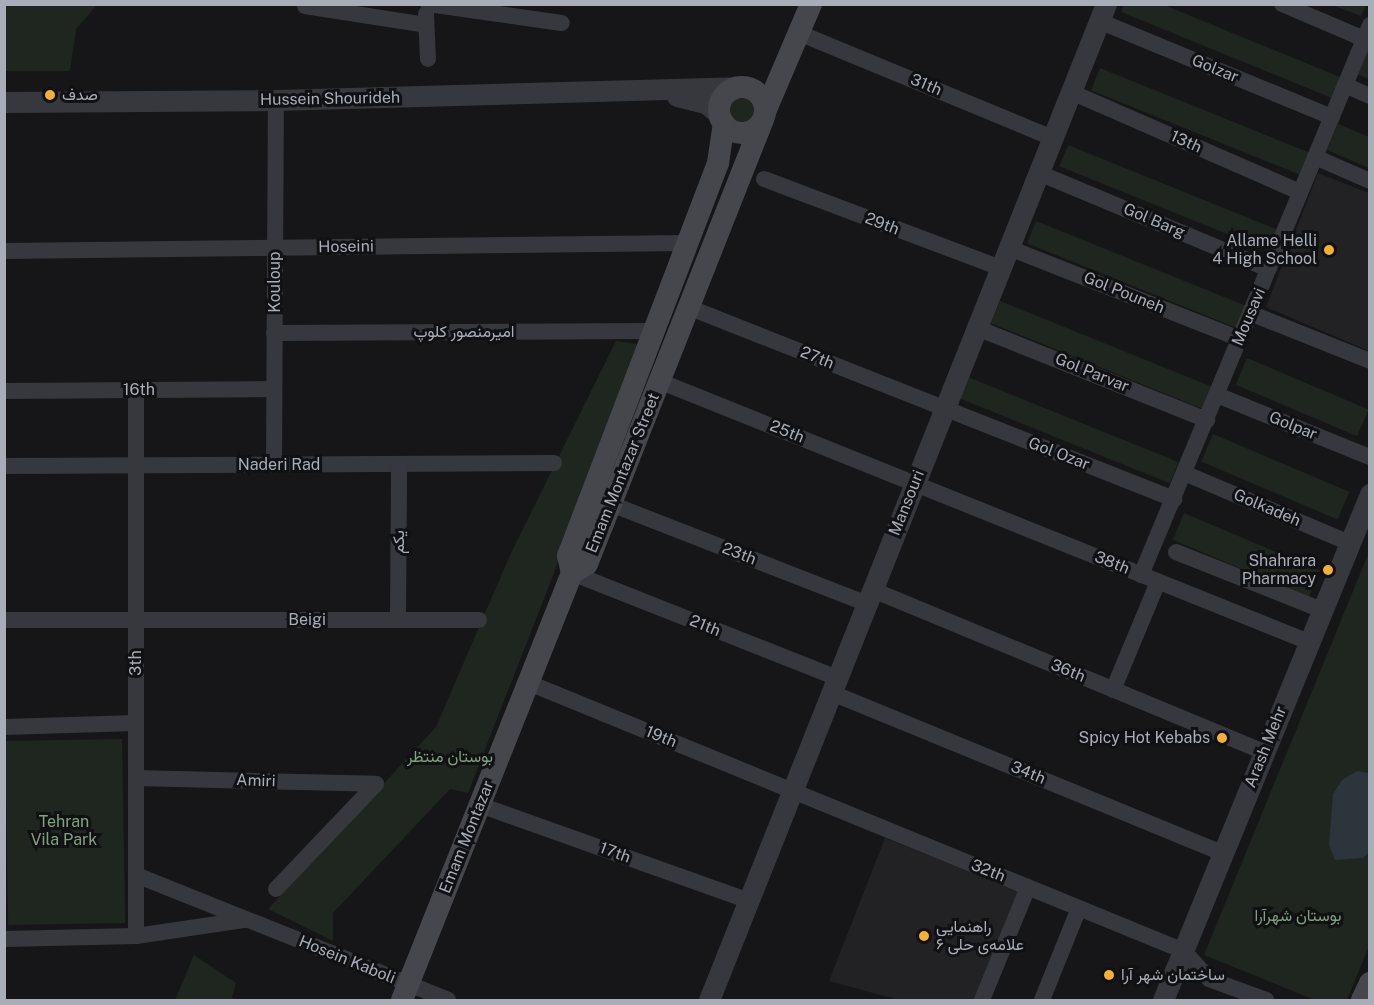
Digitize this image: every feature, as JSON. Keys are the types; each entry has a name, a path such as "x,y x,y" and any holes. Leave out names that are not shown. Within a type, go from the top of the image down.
{"main road":[{"path":"745,89 761,95 764,117 757,128 740,132 722,119 722,98 745,89 768,71 795,4"},
{"name":"Emam Montazar Street","path":"722,119 718,163 568,556 572,573 587,564 811,4"},
{"name":"Emam Montazar","path":"405,993 572,573"},
{"path":"1362,1000 1370,982"}],"street":[{"path":"428,59 427,4 562,22"},
{"path":"1282,4 1367,32"},
{"path":"305,6 426,25"},
{"name":"Mansouri","path":"709,1000 1102,13"},
{"name":"Golzar","path":"1102,13 1332,117"},
{"name":"Mousavi","path":"1141,574 1367,32"},
{"name":"31th","path":"799,33 1053,138"},
{"path":"1345,85 1370,96"},
{"name":"Hussein Shourideh","path":"4,102 276,100 745,89"},
{"name":"Hussein Shourideh","path":"656,92 706,103 722,119"},
{"name":"13th","path":"1071,92 1300,192"},
{"name":"Kouloup","path":"273,465 276,100"},
{"path":"1315,157 1370,181"},
{"name":"Gol Barg","path":"1039,173 1269,269"},
{"name":"29th","path":"764,179 1001,268"},
{"name":"Hoseini","path":"4,251 688,243"},
{"name":"Gol Pouneh","path":"1009,248 1240,339"},
{"name":"27th","path":"688,307 945,409"},
{"path":"1250,313 1370,361"},
{"name":"Gol Parvar","path":"977,328 1207,420"},
{"name":"امیرمنصور کلوپ","path":"274,333 654,331"},
{"name":"25th","path":"659,381 915,484"},
{"name":"16th","path":"4,391 274,389"},
{"name":"3th","path":"136,390 136,936"},
{"name":"Golpar","path":"1216,395 1370,457"},
{"name":"Gol Ozar","path":"945,409 1174,499"},
{"name":"Naderi Rad","path":"4,466 554,463"},
{"name":"یکم","path":"399,464 399,620"},
{"name":"Golkadeh","path":"1184,473 1350,543"},
{"name":"38th","path":"915,484 1309,642"},
{"name":"Arash Mehr","path":"1163,1000 1370,494"},
{"name":"23th","path":"610,504 870,597"},
{"path":"1176,552 1322,610"},
{"name":"21th","path":"572,573 835,686"},
{"path":"1113,690 1158,582"},
{"name":"36th","path":"870,597 1113,690 1264,752"},
{"name":"Beigi","path":"4,620 479,620"},
{"name":"19th","path":"529,683 793,791"},
{"name":"34th","path":"835,686 1223,853"},
{"path":"4,727 136,723"},
{"name":"Amiri","path":"136,778 376,784 276,889"},
{"name":"32th","path":"793,791 1184,951"},
{"name":"17th","path":"480,805 749,901"},
{"name":"Hosein Kaboli","path":"136,875 246,920 405,993 448,1000"},
{"path":"982,1000 1028,887"},
{"path":"1042,1000 1079,908"},
{"path":"4,939 136,936 246,920"},
{"path":"1184,951 1209,979 1266,1000"}],"shaded area":[{"name":"Allame Helli 4 High School","path":"1318,173 1369,193 1369,351 1266,307"},
{"path":"1357,771 1369,773 1369,852 1363,858 1335,860 1329,845 1333,794 1342,780"},
{"name":"راهنمایی علامه‌ی حلی ۶","path":"885,838 1019,892 976,1000 899,1000 829,981"}],"green space":[{"path":"6,4 97,5 76,29 70,71 5,71"},
{"path":"1124,5 1164,5 1340,77 1332,98 1121,12"},
{"path":"1332,5 1366,5 1361,16"},
{"path":"1369,48 1369,79 1357,74"},
{"path":"1100,68 1310,153 1301,175 1091,90"},
{"path":"742,92 754,97 759,109 754,121 742,126 730,121 725,109 730,97"},
{"path":"1338,124 1369,137 1369,168 1327,150"},
{"path":"1068,145 1278,230 1270,251 1059,166"},
{"path":"1036,221 1246,306 1237,328 1027,243"},
{"path":"1000,301 1211,386 1202,409 991,323"},
{"name":"بوستان منتظر","path":"616,341 637,344 554,573 468,793 450,789 333,913 333,941 268,909 436,727 511,553"},
{"path":"1247,358 1369,410 1357,436 1236,385"},
{"path":"968,377 1178,462 1170,483 959,398"},
{"path":"1213,434 1349,492 1338,519 1201,462"},
{"path":"1184,513 1320,571 1309,598 1173,540"},
{"name":"بوستان شهرآرا","path":"1369,552 1369,946 1347,1000 1315,1000 1204,955"},
{"name":"Tehran Vila Park","path":"122,739 125,923 8,925 5,741"},
{"path":"194,955 236,983 232,997 235,1000 175,1000"}],"place":[{"name":"صدف","path":"50,95"},
{"name":"Allame Helli 4 High School","path":"1329,250"},
{"name":"Shahrara Pharmacy","path":"1328,570"},
{"name":"Spicy Hot Kebabs","path":"1222,738"},
{"name":"راهنمایی علامه‌ی حلی ۶","path":"924,936"},
{"name":"ساختمان شهر آرا","path":"1109,975"}]}
